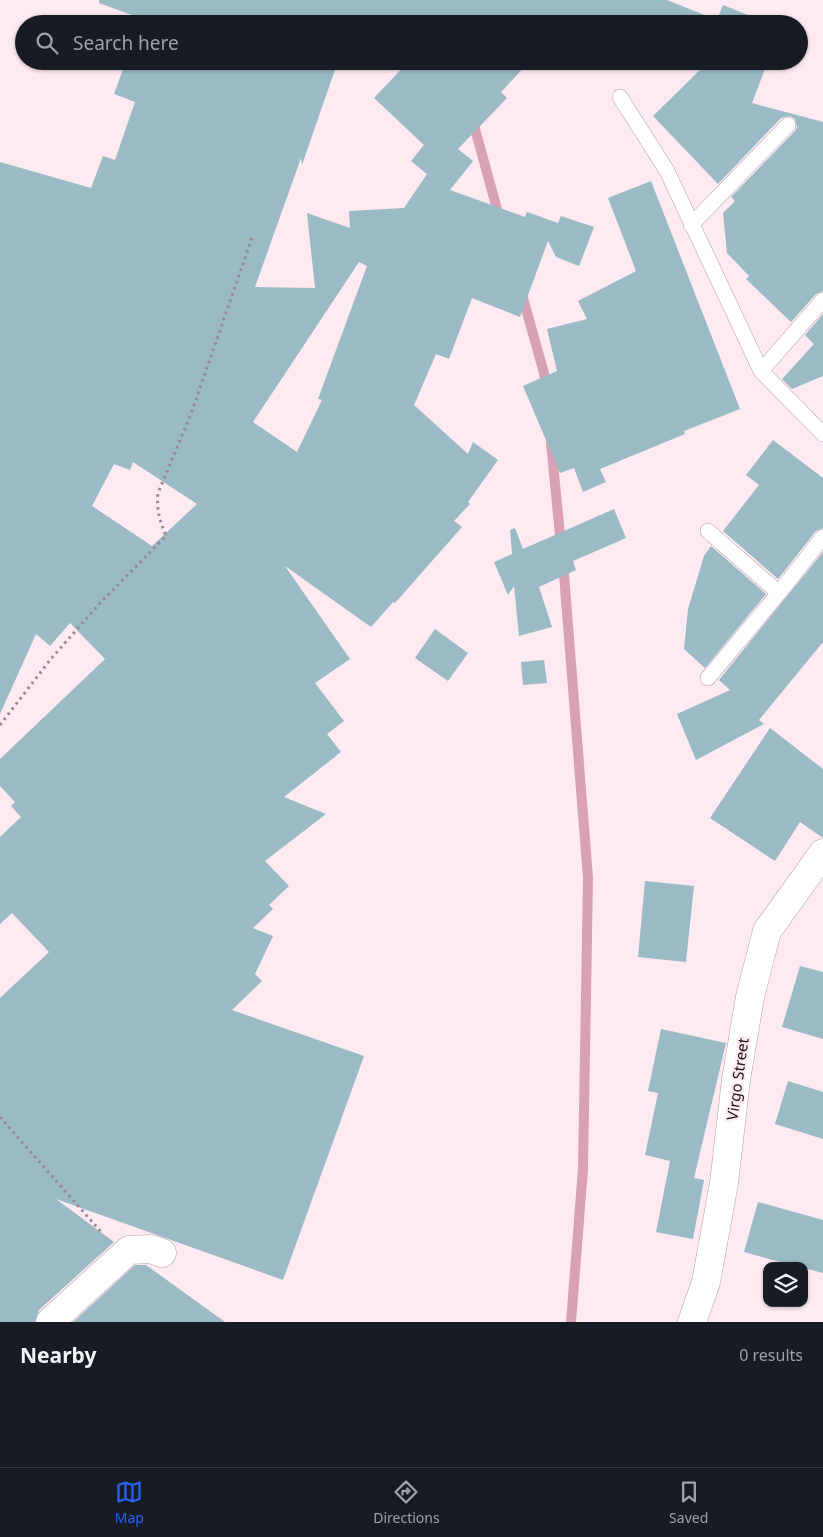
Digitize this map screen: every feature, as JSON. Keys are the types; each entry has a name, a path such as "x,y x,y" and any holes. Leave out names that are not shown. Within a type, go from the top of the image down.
{"street":[{"name":"Virgo Street","path":"692,1322 706,1282 724,1183 736,1080 747,1015 767,931 823,853"},
{"path":"50,1322 121,1255 129,1250 139,1248 162,1253"}],"lane":[{"path":"620,97 667,170 760,371 823,434"},
{"path":"691,225 788,125"},
{"path":"760,371 823,300"},
{"path":"708,531 779,593"},
{"path":"708,678 823,537"}],"path":[{"path":"0,725 82,624 166,536 158,512 158,493 191,414 252,238"},
{"path":"0,1117 121,1255"}],"building":[{"path":"99,0 667,0 704,15 132,15 99,3"},
{"path":"723,5 748,15 719,15"},
{"path":"123,70 335,70 302,165 301,158 255,287 315,288 307,213 350,228 349,211 404,208 427,174 411,161 424,145 374,98 400,70 522,70 501,92 507,98 458,149 473,161 450,190 525,217 527,212 558,223 561,216 594,227 579,266 556,257 548,241 520,317 472,298 449,359 436,354 414,405 468,454 473,442 498,460 468,502 470,504 454,521 462,527 395,603 393,602 371,627 285,566 350,659 315,683 344,721 327,734 341,752 284,797 326,814 265,861 289,886 269,905 273,909 253,928 273,936 255,974 262,981 232,1010 364,1056 283,1280 56,1199 114,1242 39,1310 35,1322 0,1322 0,998 49,952 12,913 0,924 0,837 21,817 11,806 15,802 0,786 0,759 105,659 70,623 50,646 36,634 0,714 0,162 91,188 103,156 115,160 135,102 114,94","holes":["359,262 367,266 318,399 322,400 297,452 253,422","133,462 197,504 152,546 92,506 114,464 130,470"]},
{"path":"700,70 765,70 752,103 823,122 823,291 816,294 791,322 746,279 749,276 727,253 723,213 735,201 731,197 795,131 797,127 795,119 790,116 781,118 718,184 653,116"},
{"path":"651,181 740,409 684,431 685,434 600,469 606,482 583,492 574,468 560,473 523,386 557,371 547,329 587,319 578,301 636,271 608,198"},
{"path":"823,314 823,376 792,389 782,379 814,344 805,335"},
{"path":"773,440 823,478 823,528 816,531 778,579 723,531 759,485 746,475"},
{"path":"614,509 626,538 573,561 576,570 539,587 552,627 519,636 514,586 508,595 494,562 512,554 510,530 515,528 523,549"},
{"path":"711,546 766,594 705,668 684,649 688,609 704,556"},
{"path":"823,552 823,642 759,720 764,724 696,760 677,714 730,690 719,680"},
{"path":"435,629 468,653 448,681 415,658"},
{"path":"544,660 547,683 523,685 521,662"},
{"path":"770,728 823,769 823,838 800,822 775,861 710,818"},
{"path":"645,881 694,886 686,962 638,957"},
{"path":"800,966 823,972 823,1039 782,1027"},
{"path":"661,1029 726,1043 694,1178 704,1180 693,1239 656,1232 670,1161 645,1155 658,1093 648,1091"},
{"path":"788,1081 823,1092 823,1139 775,1124"},
{"path":"758,1202 823,1220 823,1273 808,1269 808,1262 780,1262 744,1252"},
{"path":"135,1265 146,1265 225,1322 73,1322"}],"waterway":[{"path":"472,118 500,220"},
{"path":"521,291 544,373 546,388"},
{"path":"551,443 561,545"},
{"path":"563,562 588,878 583,1169 571,1322"}]}
